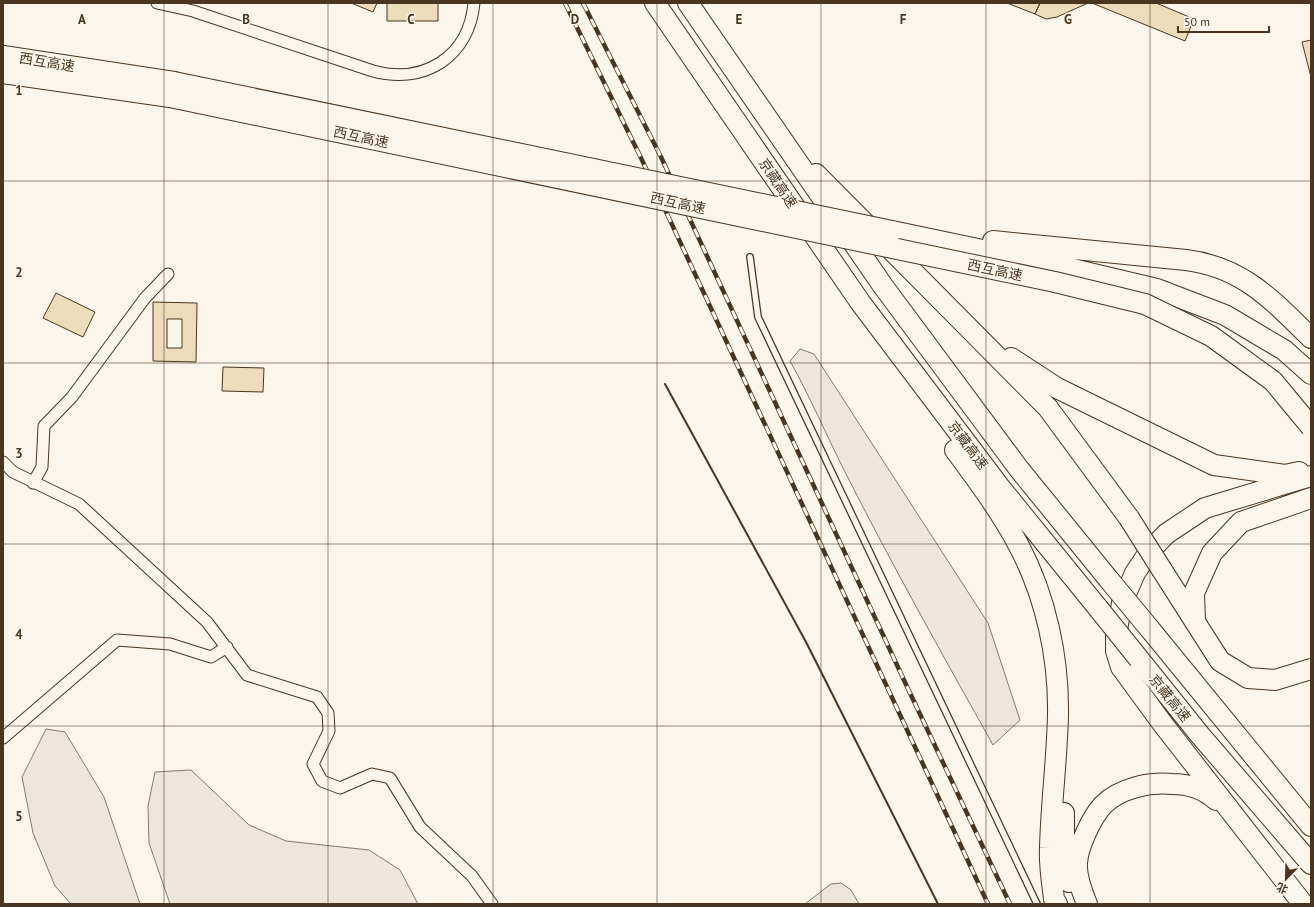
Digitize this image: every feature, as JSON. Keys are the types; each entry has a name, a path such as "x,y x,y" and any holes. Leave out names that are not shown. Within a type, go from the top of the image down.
{"highway":[{"name":"京藏高速","path":"655,3 860,302 999,486 1200,735 1309,861"},
{"name":"京藏高速","path":"688,3 882,286 1019,469 1311,826"},
{"name":"西互高速","path":"3,56 892,231"},
{"name":"西互高速","path":"3,73 172,90 1055,282 1145,304 1211,336 1273,381 1311,427"},
{"path":"782,140 990,347 1048,408 1129,518 1195,624 1220,660 1248,678 1275,680 1311,669"},
{"path":"892,231 1106,252 1210,265 1234,273 1260,290 1311,338"},
{"path":"892,231 1157,288 1225,315 1284,350 1311,374"},
{"path":"860,302 939,427 986,492 1019,546 1041,599 1055,656 1058,714 1049,849 1054,899 1057,904"},
{"path":"990,347 1019,363 1057,388 1214,465 1285,474 1311,470"},
{"path":"1303,904 1162,723 1121,667 1116,651 1118,619 1127,588 1149,552 1166,534 1205,508 1311,476"},
{"path":"1195,624 1194,593 1212,553 1241,522 1311,498"},
{"path":"1056,748 1064,805 1064,870 1077,904"},
{"path":"1088,904 1082,892 1077,863 1086,832 1104,805 1126,791 1155,783 1188,784 1207,792 1238,821"}],"street":[{"path":"157,3 193,11 373,71 384,74 405,75 421,72 435,66 452,53 466,34 470,24 474,3"},
{"path":"33,483 42,467 44,426 72,397 145,298 168,274"},
{"path":"3,462 13,472 79,504 207,622 247,674 317,697 328,713 329,731 313,764 322,781 340,788 372,774 390,778 420,827 472,876 492,904"},
{"path":"3,738 117,640 170,644 211,657 227,647"}],"lane":[{"path":"750,257 758,317 1037,904"}],"shaded area":[{"path":"800,349 814,354 988,623 1020,720 993,745 880,539 790,361"},
{"path":"46,729 65,732 104,797 140,904 71,904 55,886 33,833 22,777"},
{"path":"191,770 249,825 286,841 369,850 400,870 418,904 170,904 149,843 148,806 155,772"},
{"path":"841,883 851,890 859,904 805,904 831,884"}],"building":[{"path":"351,3 377,3 373,12"},
{"path":"387,3 438,3 438,21 387,21"},
{"path":"1007,3 1040,3 1035,14"},
{"path":"1040,3 1088,3 1057,17 1046,19 1035,14"},
{"path":"1092,3 1156,3 1194,19 1185,41"},
{"path":"1311,40 1311,77 1302,42"},
{"path":"56,293 95,312 83,337 43,318"},
{"path":"153,302 197,303 196,362 153,361","holes":["167,319 182,319 182,348 167,348"]},
{"path":"223,367 264,368 263,392 222,391"}],"railway":[{"path":"565,3 642,160 988,904"},
{"path":"583,3 661,157 910,693 1010,904"}],"wall":[{"path":"665,384 806,642 938,904"}]}
